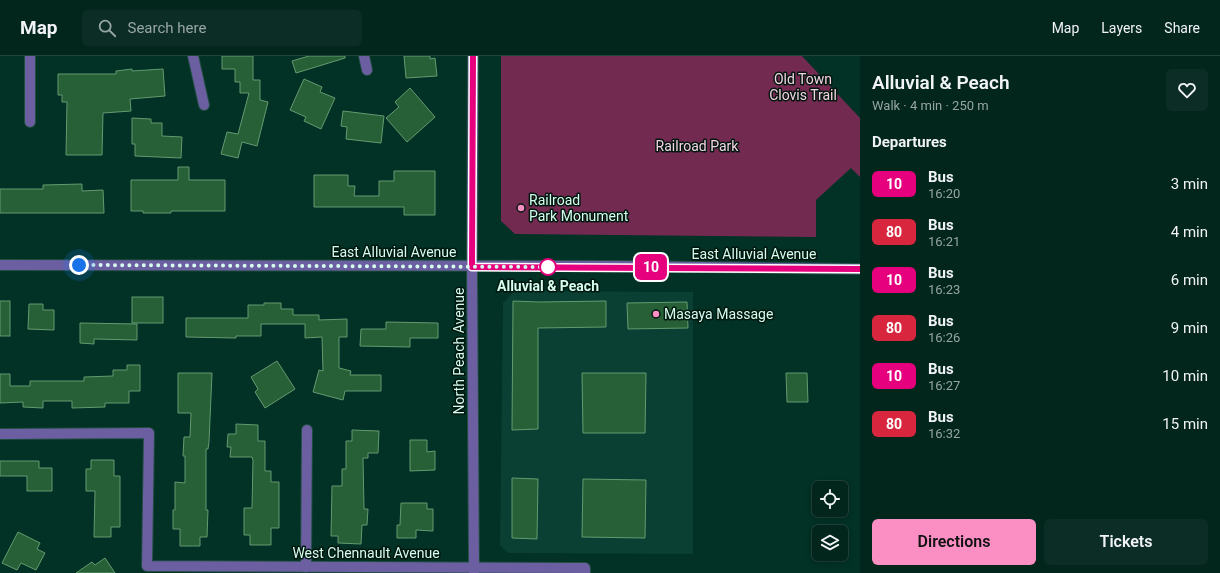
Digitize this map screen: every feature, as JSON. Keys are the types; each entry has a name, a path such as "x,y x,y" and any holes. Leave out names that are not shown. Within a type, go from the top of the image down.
{"street":[{"path":"30,56 30,122"},
{"path":"193,56 204,105"},
{"path":"364,56 367,70"},
{"name":"North Peach Avenue","path":"473,56 472,267 474,570"},
{"name":"East Alluvial Avenue","path":"0,265 860,269"},
{"path":"306,567 307,430"},
{"name":"West Chennault Avenue","path":"0,434 149,434 147,566 585,570"}],"shaded area":[{"path":"515,291 693,292 693,554 508,553 500,545 503,303"}],"green space":[{"name":"Railroad Park","path":"501,56 802,56 860,118 860,177 851,168 816,200 816,237 515,234 501,221"}],"building":[{"path":"222,56 253,56 253,80 260,80 260,100 268,102 257,146 242,142 238,158 221,154 227,132 238,134 249,93 240,93 240,82 235,82 235,69 222,69"},
{"path":"309,56 345,56 345,58 296,73 292,61"},
{"path":"404,56 430,56 430,59 435,58 437,76 406,78"},
{"path":"132,69 132,71 163,69 165,96 130,99 131,111 103,113 102,155 66,155 67,102 62,102 62,95 58,95 58,74 116,74 116,71"},
{"path":"304,79 322,87 320,92 335,98 321,129 304,121 306,117 290,110"},
{"path":"410,88 435,117 407,142 386,118 399,107 395,102"},
{"path":"343,111 384,116 381,143 346,139 347,127 341,126"},
{"path":"132,118 151,119 151,123 162,123 162,136 182,137 181,158 135,156 135,144 132,144"},
{"path":"178,167 189,167 189,180 225,180 225,211 171,211 171,213 143,213 143,211 131,211 131,180 178,180"},
{"path":"394,171 435,171 435,215 404,215 404,207 314,207 314,175 348,175 348,186 355,186 354,196 379,196 379,181 394,181"},
{"path":"82,184 82,191 103,190 104,213 0,213 0,189 43,189 43,185"},
{"path":"132,297 163,297 163,323 132,323"},
{"path":"0,301 10,301 10,336 0,336"},
{"path":"513,301 606,301 606,327 538,328 538,429 512,430"},
{"path":"687,302 688,328 628,329 627,303"},
{"path":"264,303 281,303 281,309 293,309 293,315 319,315 319,320 347,319 347,337 339,337 339,368 351,371 350,375 381,375 381,391 345,391 343,400 313,392 319,370 323,371 322,337 305,338 305,324 261,324 261,336 236,336 236,338 186,337 186,318 248,318 248,305 264,305"},
{"path":"29,304 43,304 43,310 54,310 54,330 28,329"},
{"path":"386,322 438,323 438,338 410,338 410,347 360,346 361,329 386,329"},
{"path":"80,323 137,324 137,340 94,339 94,344 80,343"},
{"path":"277,361 295,389 265,408 255,392 258,389 251,377"},
{"path":"127,365 140,365 140,391 129,391 129,403 105,403 105,407 72,408 72,401 43,401 43,408 23,407 23,402 0,403 0,374 10,374 10,386 30,386 30,381 84,381 84,377 113,376 113,370 127,370"},
{"path":"178,373 212,373 209,442 208,449 206,449 206,510 208,510 207,537 200,537 200,546 180,546 180,529 173,529 175,482 185,483 185,456 183,456 184,437 190,437 191,413 178,413"},
{"path":"582,373 646,373 645,433 583,433"},
{"path":"786,373 807,373 808,402 787,402"},
{"path":"236,424 258,425 258,441 265,441 265,471 271,471 271,482 279,482 279,528 271,528 271,545 250,545 250,535 244,535 244,508 252,508 253,460 252,457 230,457 231,447 227,447 228,434 236,434"},
{"path":"352,430 379,431 378,453 368,453 368,458 363,458 364,509 368,509 367,525 362,525 361,544 338,543 338,536 331,536 332,486 342,486 342,469 346,469 346,441 352,441"},
{"path":"410,440 427,440 427,452 435,451 435,470 410,471"},
{"path":"91,460 114,460 114,476 120,476 120,527 111,527 111,537 94,537 95,491 86,491 86,469 91,469"},
{"path":"0,461 39,461 39,468 52,468 52,491 27,491 27,476 0,476"},
{"path":"512,478 538,479 537,539 512,538"},
{"path":"583,479 646,480 645,538 582,537"},
{"path":"401,503 427,503 427,509 433,509 433,531 416,530 416,538 397,538 397,525 400,525"},
{"path":"18,532 40,543 37,549 45,553 36,570 21,563 17,570 2,563"},
{"path":"105,558 115,573 76,573 92,562 95,565"}],"bus line":[{"name":"10","path":"473,56 472,267 617,266 860,269"}],"place":[{"name":"Railroad Park Monument","path":"521,208"},
{"name":"Alluvial & Peach","path":"548,267"},
{"name":"Masaya Massage","path":"656,314"}],"route":[{"path":"79,265 548,267"}],"park label":[{"name":"Old Town Clovis Trail","path":"803,88"}]}
